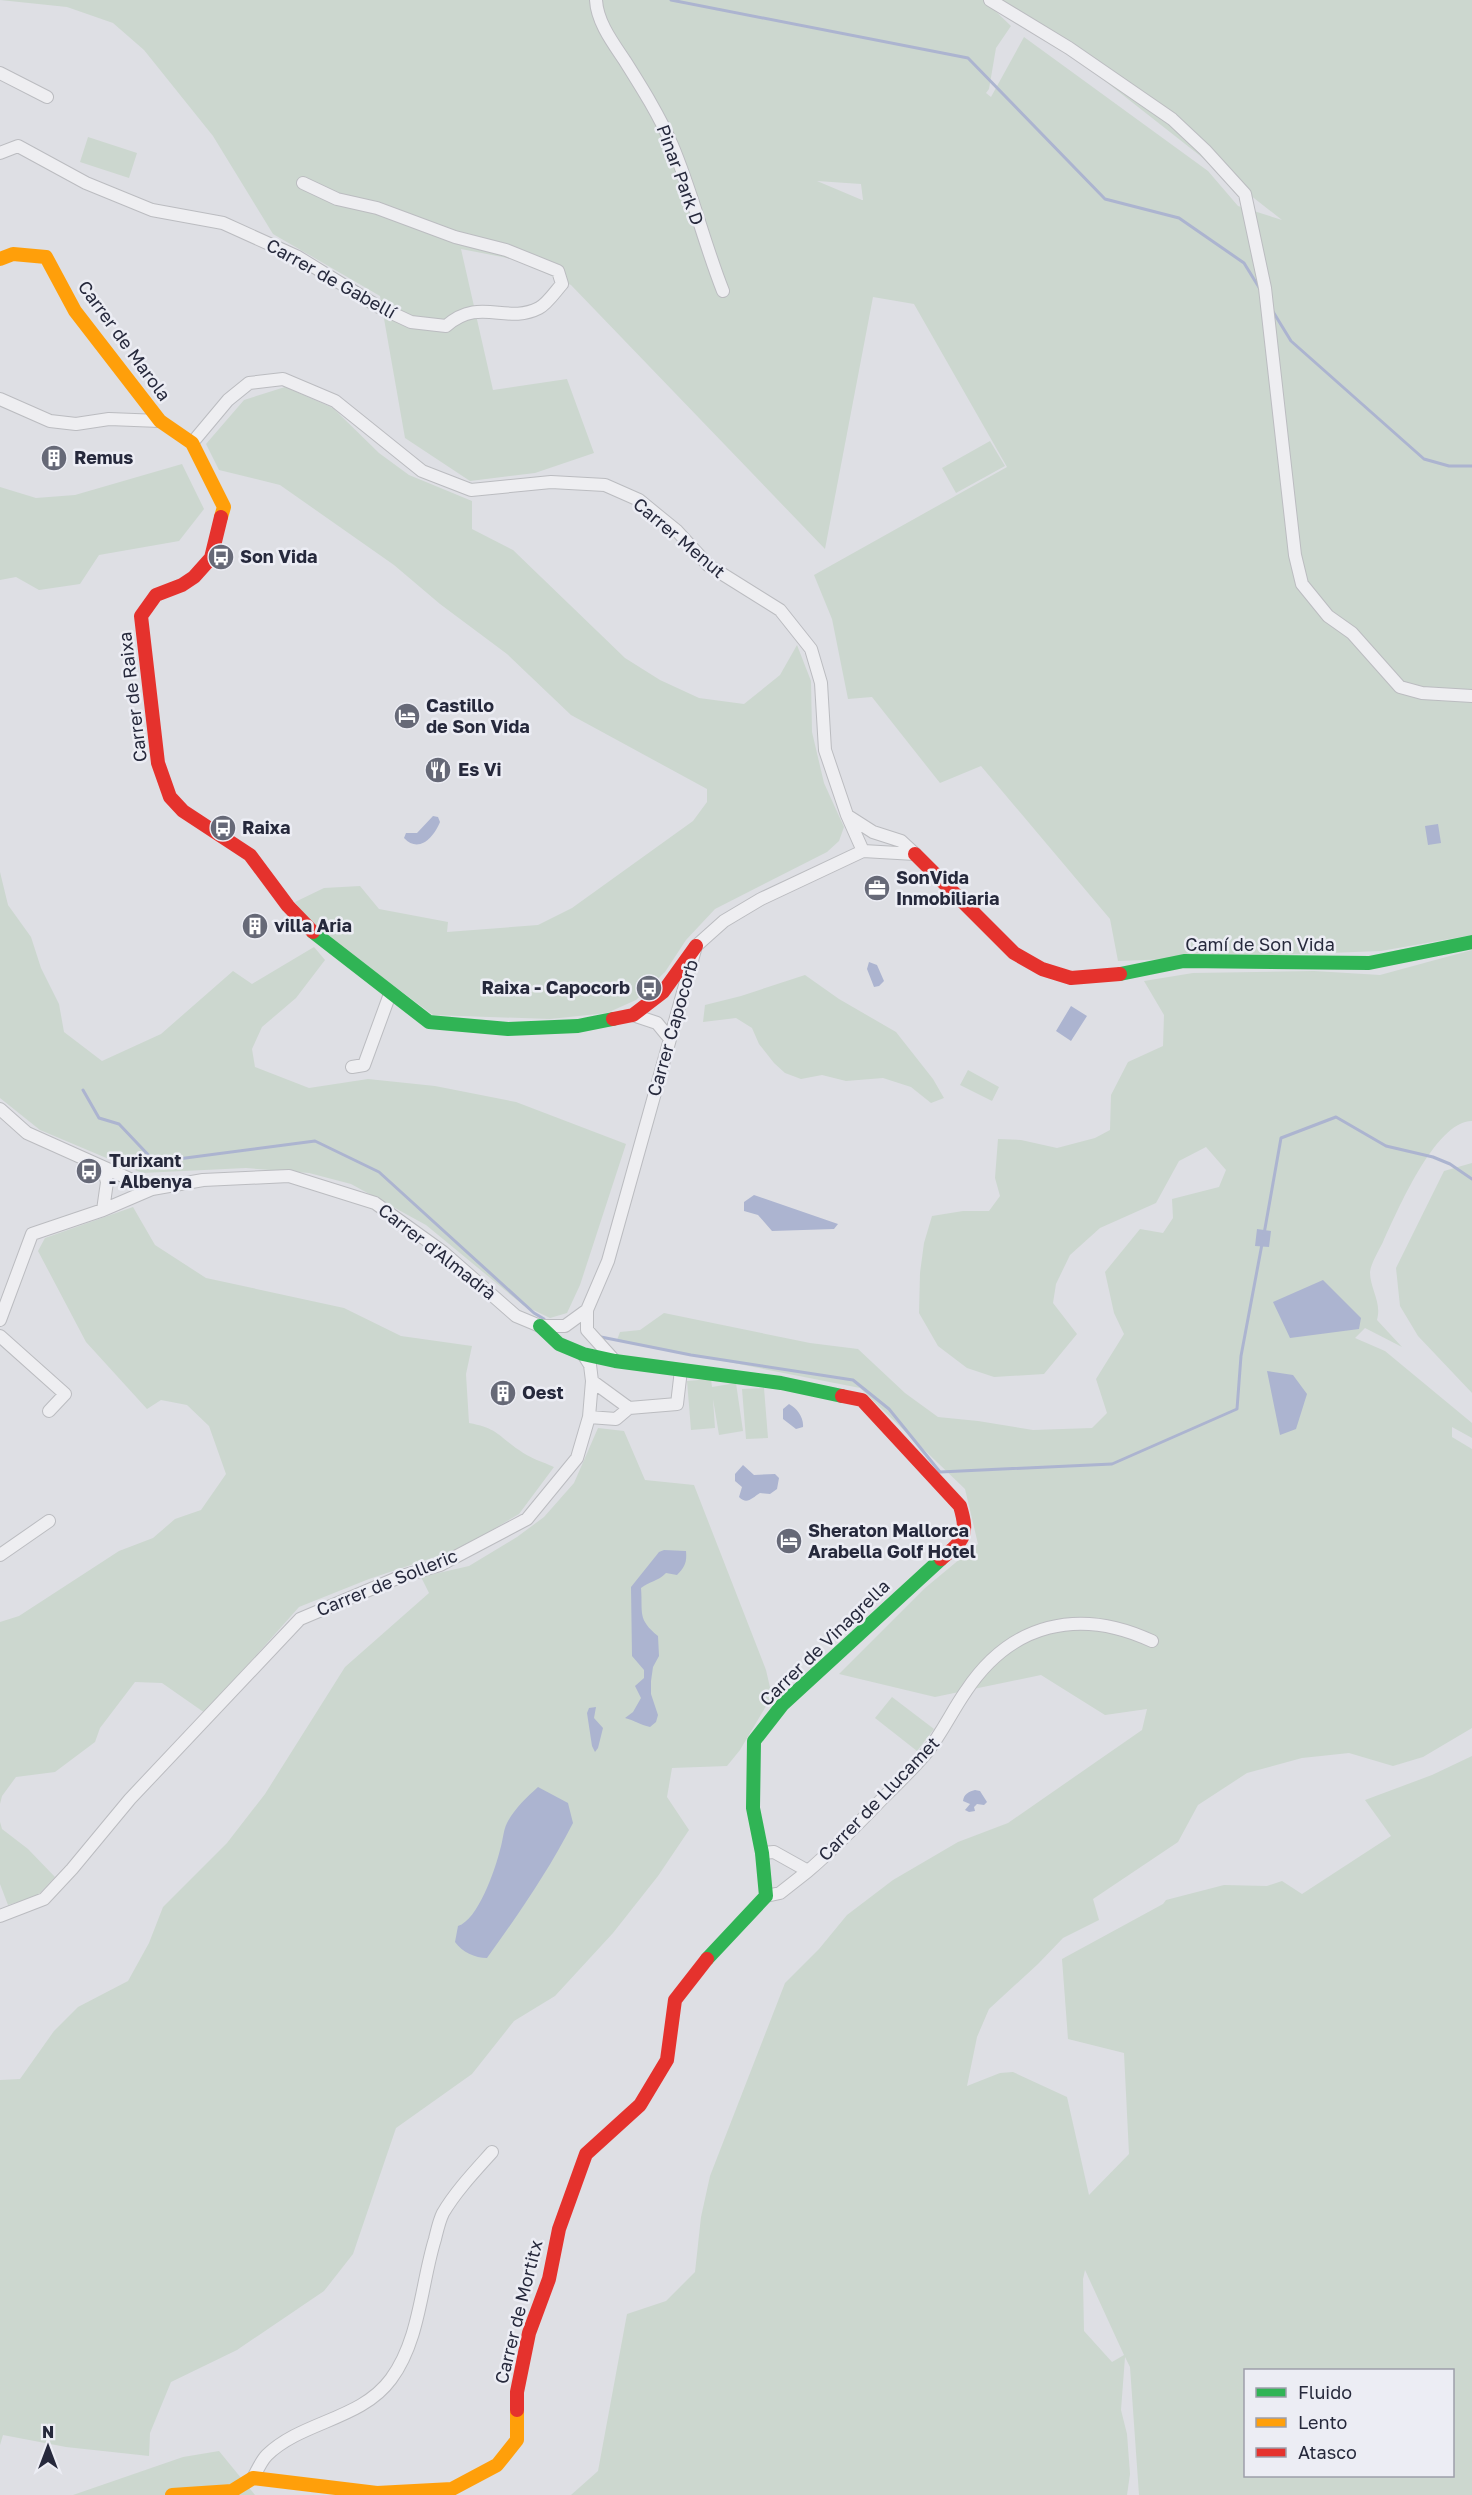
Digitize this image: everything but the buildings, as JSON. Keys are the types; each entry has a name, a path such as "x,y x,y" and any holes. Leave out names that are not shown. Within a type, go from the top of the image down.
{"street":[{"name":"Pinar Park D","path":"596,0 597,11 604,28 652,106 672,144 706,250 723,291"},
{"path":"990,0 1069,48 1172,119 1205,150 1245,194 1265,288 1295,555 1302,584 1328,616 1352,633 1400,687 1422,693 1472,696"},
{"path":"0,73 47,97"},
{"name":"Carrer de Gabellí","path":"0,153 18,146 86,183 152,210 223,223 298,257 379,308 411,322 446,326 457,316 477,310 520,313 540,308 562,285 558,271 506,250 456,237 377,208 337,200 303,183"},
{"name":"Carrer de Marola","path":"0,259 13,254 46,257 75,310 160,421 192,443"},
{"name":"Carrer Menut","path":"192,443 228,400 249,383 283,379 335,401 422,471 471,490 513,488 550,482 605,485 639,500 677,531 708,565 780,610 812,649 821,683 825,750 847,815 863,851"},
{"path":"0,399 50,421 76,424 109,419 160,421"},
{"name":"Carrer de Raixa","path":"192,443 224,507 211,558 194,577 182,585 156,595 141,616 158,763 170,797 183,811 250,855 288,906 307,927 390,994 429,1022 508,1029 578,1026 633,1015 663,992 696,946"},
{"path":"847,815 873,832 901,841 915,854"},
{"name":"Carrer Capocorb","path":"587,1310 608,1261 696,946 724,921 761,899 863,851 915,854"},
{"name":"Camí de Son Vida","path":"915,854 1014,953 1042,969 1071,978 1119,974 1184,961 1369,963 1472,942"},
{"path":"352,1067 364,1065 390,994"},
{"path":"633,1015 657,1023 670,1039"},
{"path":"0,1109 27,1133 152,1189"},
{"path":"103,1167 107,1182 103,1210"},
{"name":"Carrer d'Almadrà","path":"0,1320 32,1234 103,1210 152,1189 203,1180 289,1176 375,1203 443,1252 516,1316 540,1326"},
{"path":"540,1326 565,1326 587,1310"},
{"path":"587,1310 587,1330 615,1361"},
{"name":"Carrer de Vinagrella","path":"540,1326 559,1344 583,1354 615,1361 781,1383 862,1400 960,1506 966,1526 960,1543 934,1564 783,1704 754,1740 753,1808 762,1853 765,1896"},
{"path":"0,1336 65,1394 49,1411"},
{"name":"Carrer de Solleric","path":"0,1916 44,1899 130,1799 300,1619 392,1580 440,1565 526,1519 577,1458 589,1417 592,1382 590,1365 583,1354"},
{"path":"589,1417 616,1419 629,1408 677,1404 681,1370"},
{"path":"592,1382 629,1408"},
{"path":"0,1555 49,1521"},
{"name":"Carrer de Llucamet","path":"765,1896 780,1893 832,1850 924,1756 940,1735 967,1689 984,1668 1010,1644 1051,1626 1089,1622 1131,1631 1152,1641"},
{"name":"Carrer de Llucamet","path":"762,1853 774,1852 808,1871"},
{"name":"Carrer de Mortitx","path":"253,2478 377,2493 452,2489 497,2465 517,2440 517,2392 529,2333 549,2279 559,2229 586,2154 640,2105 667,2060 675,2000 715,1948 765,1896"},
{"path":"172,2495 231,2491 253,2478 265,2457 284,2441 336,2418 373,2397 391,2378 411,2338 418,2317 428,2261 443,2214 463,2185 492,2152"},
{"path":"315,2495 329,2486"}],"shaded area":[{"path":"0,0 984,0 1011,26 996,48 989,89 986,93 991,97 1024,37 1208,171 1238,206 1282,220 1002,0 1472,0 1472,935 1381,951 1118,961 1110,919 981,766 940,783 872,697 848,699 832,619 814,575 1007,467 914,304 873,297 825,549 571,285 518,260 461,249 493,390 567,379 594,453 535,473 470,481 405,438 380,296 273,234 213,136 144,50 113,23 67,7","holes":["817,181 861,184 863,200"]},
{"path":"88,137 137,153 129,178 80,162"},
{"path":"285,387 333,408 379,453 409,475 472,501 472,529 513,550 625,658 660,680 699,698 744,704 780,675 797,645 811,681 812,732 824,783 844,827 839,841 827,852 715,909 686,940 665,972 636,1000 607,1013 550,1019 433,1015 312,925 295,902 324,888 360,886 379,909 448,922 447,932 538,925 572,908 693,821 707,802 707,789 571,715 507,654 440,604 394,565 280,485 219,470 206,444 244,400"},
{"path":"990,441 1005,466 956,493 942,468"},
{"path":"182,464 204,509 179,541 99,555 80,584 39,590 16,577 0,580 0,487 36,498 75,495"},
{"path":"0,872 8,905 31,937 41,968 59,1004 64,1032 102,1061 161,1034 233,971 252,984 314,947 325,960 296,998 262,1027 252,1049 255,1067 309,1088 368,1079 435,1086 516,1102 626,1144 580,1285 567,1313 550,1318 523,1305 426,1225 351,1184 309,1173 246,1168 142,1173 40,1130 0,1098"},
{"path":"1472,950 1472,1121 1458,1125 1431,1151 1408,1191 1371,1268 1378,1307 1377,1320 1402,1347 1365,1328 1355,1338 1385,1351 1472,1423 1472,1438 1452,1427 1452,1437 1472,1449 1472,1728 1423,1757 1393,1766 1349,1753 1302,1758 1247,1773 1198,1805 1178,1842 1093,1899 1099,1920 1063,1938 989,2009 977,2037 967,2086 1000,2073 1013,2072 1067,2097 1089,2195 1129,2154 1124,2053 1068,2039 1062,1959 1163,1904 1166,1900 1224,1885 1267,1886 1282,1881 1302,1894 1391,1836 1365,1800 1432,1775 1472,1756 1472,2495 1139,2495 1130,2367 1125,2357 1121,2410 1127,2434 1130,2474 1127,2495 571,2495 598,2471 627,2314 666,2301 695,2272 701,2217 710,2176 785,1983 819,1949 847,1915 893,1880 958,1842 1008,1823 1142,1730 1147,1709 1105,1715 1041,1675 935,1697 839,1674 925,1588 978,1544 965,1489 860,1388 617,1340 620,1332 640,1330 664,1313 810,1343 858,1349 905,1393 938,1417 1033,1430 1092,1428 1107,1413 1096,1379 1124,1334 1114,1313 1105,1272 1140,1229 1163,1233 1173,1218 1172,1199 1219,1187 1226,1170 1206,1147 1179,1161 1156,1203 1100,1228 1070,1255 1056,1284 1053,1303 1077,1334 1044,1374 994,1377 967,1368 938,1346 919,1313 920,1273 924,1243 932,1216 963,1211 989,1211 1000,1196 995,1178 998,1139 1021,1140 1057,1148 1095,1138 1110,1130 1111,1095 1128,1062 1163,1046 1164,1015 1144,981 1193,973 1314,971 1380,975","holes":["1085,2270 1124,2355 1112,2362 1084,2331 1083,2279"]},
{"path":"805,975 839,999 896,1032 933,1079 944,1098 931,1103 911,1087 883,1078 846,1081 822,1075 801,1079 785,1073 774,1063 759,1044 752,1028 736,1018 703,1022 705,1005"},
{"path":"968,1070 999,1087 992,1101 960,1085"},
{"path":"1472,1163 1472,1393 1418,1336 1400,1306 1396,1268 1444,1171"},
{"path":"133,1207 155,1245 206,1278 344,1308 401,1336 472,1346 466,1374 469,1423 491,1430 527,1455 554,1467 519,1514 462,1548 369,1579 299,1607 205,1713 162,1683 135,1682 100,1728 95,1742 55,1772 16,1777 2,1796 0,1804 0,1622 19,1616 119,1551 153,1538 175,1519 201,1510 226,1474 209,1426 187,1405 161,1400 147,1409 86,1342 38,1251 45,1238"},
{"path":"711,1379 712,1387 736,1383 743,1431 719,1435 713,1399 715,1428 691,1430 687,1381"},
{"path":"764,1388 768,1438 746,1439 742,1389"},
{"path":"598,1428 624,1431 645,1480 694,1485 766,1670 772,1696 740,1750 727,1766 672,1768 667,1797 689,1830 658,1876 613,1933 555,1996 514,2021 472,2074 396,2128 353,2254 324,2291 237,2350 171,2382 150,2433 149,2456 66,2447 3,2435 0,2445 0,2080 20,2079 54,2031 78,2007 128,1981 149,1943 163,1907 227,1843 265,1794 345,1667 429,1593 421,1577 469,1566 517,1537 544,1517 574,1483"},
{"path":"892,1697 934,1729 917,1751 875,1718"},
{"path":"0,1822 2,1829 28,1849 55,1877 37,1896 8,1905 0,1884"},
{"path":"219,2451 255,2495 73,2495 183,2457"}],"water":[{"path":"433,816 438,817 440,822 425,842 415,844 404,838 406,833 417,833"},
{"path":"1438,824 1441,843 1428,845 1425,826"},
{"path":"869,962 877,965 884,981 879,986 874,987 867,969"},
{"path":"1071,1006 1087,1016 1071,1041 1056,1031"},
{"path":"754,1195 838,1224 834,1229 772,1231 758,1215 744,1211 744,1202"},
{"path":"1257,1229 1271,1231 1269,1247 1255,1246"},
{"path":"1323,1280 1361,1318 1359,1329 1290,1338 1273,1302"},
{"path":"1267,1371 1293,1375 1307,1394 1296,1429 1280,1435"},
{"path":"789,1404 799,1414 803,1427 796,1429 783,1419 783,1409"},
{"path":"743,1465 754,1475 775,1474 779,1478 777,1489 770,1494 760,1493 750,1500 739,1497 742,1487 735,1481 735,1474"},
{"path":"664,1550 686,1551 686,1558 684,1567 677,1575 666,1573 641,1588 642,1615 647,1625 658,1636 659,1656 653,1667 651,1694 658,1715 656,1722 650,1727 625,1718 633,1712 641,1698 635,1686 644,1678 644,1670 632,1656 631,1587 659,1552"},
{"path":"596,1707 594,1718 603,1728 595,1752 587,1713 589,1708"},
{"path":"538,1787 568,1803 573,1823 533,1892 487,1958 473,1956 461,1949 455,1942 458,1926 472,1914 485,1893 498,1859 507,1823 517,1808"},
{"path":"975,1790 980,1791 987,1802 984,1805 977,1804 974,1807 975,1811 969,1812 965,1810 970,1804 963,1801 967,1794"}],"waterway":[{"path":"671,0 968,58 1105,199 1179,218 1244,263 1260,289"},
{"path":"1272,310 1291,341 1424,459 1449,466 1472,466"},
{"path":"83,1090 99,1118 119,1124 155,1162 315,1141 379,1172 534,1313 544,1319"},
{"path":"1264,1234 1281,1138 1336,1117 1386,1146 1433,1157 1450,1164 1472,1179"},
{"path":"601,1337 691,1355 853,1380 889,1409 940,1472 1112,1464 1237,1409 1241,1356 1262,1244"}],"traffic: fast":[{"path":"313,932 429,1022 508,1029 578,1026 613,1019"},
{"path":"1120,974 1184,961 1369,963 1472,942"},
{"path":"540,1326 559,1344 583,1354 615,1361 781,1383 842,1396"},
{"path":"707,1959 766,1896 762,1853 753,1808 754,1741 783,1704 941,1559"}],"traffic: slow":[{"path":"0,259 13,254 46,257 75,311 160,421 192,443 224,507 221,517"},
{"path":"172,2495 232,2491 253,2478 377,2493 452,2489 497,2465 517,2440 517,2410"}],"traffic: jam":[{"path":"221,517 211,558 194,577 182,585 156,595 141,616 158,763 170,797 183,811 250,855 288,906 313,932"},
{"path":"915,854 1014,953 1042,969 1071,978 1120,974"},
{"path":"613,1019 633,1015 663,992 696,946"},
{"path":"842,1396 862,1400 960,1506 964,1524 962,1537 955,1547 941,1559"},
{"path":"517,2410 517,2392 529,2333 549,2279 559,2229 586,2154 640,2105 667,2060 675,2000 707,1959"}],"place":[{"name":"Remus","path":"54,458"},
{"name":"Son Vida","path":"221,557"},
{"name":"Castillo de Son Vida","path":"407,716"},
{"name":"Es Vi","path":"438,770"},
{"name":"Raixa","path":"223,828"},
{"name":"SonVida Inmobiliaria","path":"877,888"},
{"name":"villa Aria","path":"255,926"},
{"name":"Raixa - Capocorb","path":"649,988"},
{"name":"Turixant - Albenya","path":"89,1171"},
{"name":"Oest","path":"503,1393"},
{"name":"Sheraton Mallorca Arabella Golf Hotel","path":"789,1541"}]}
